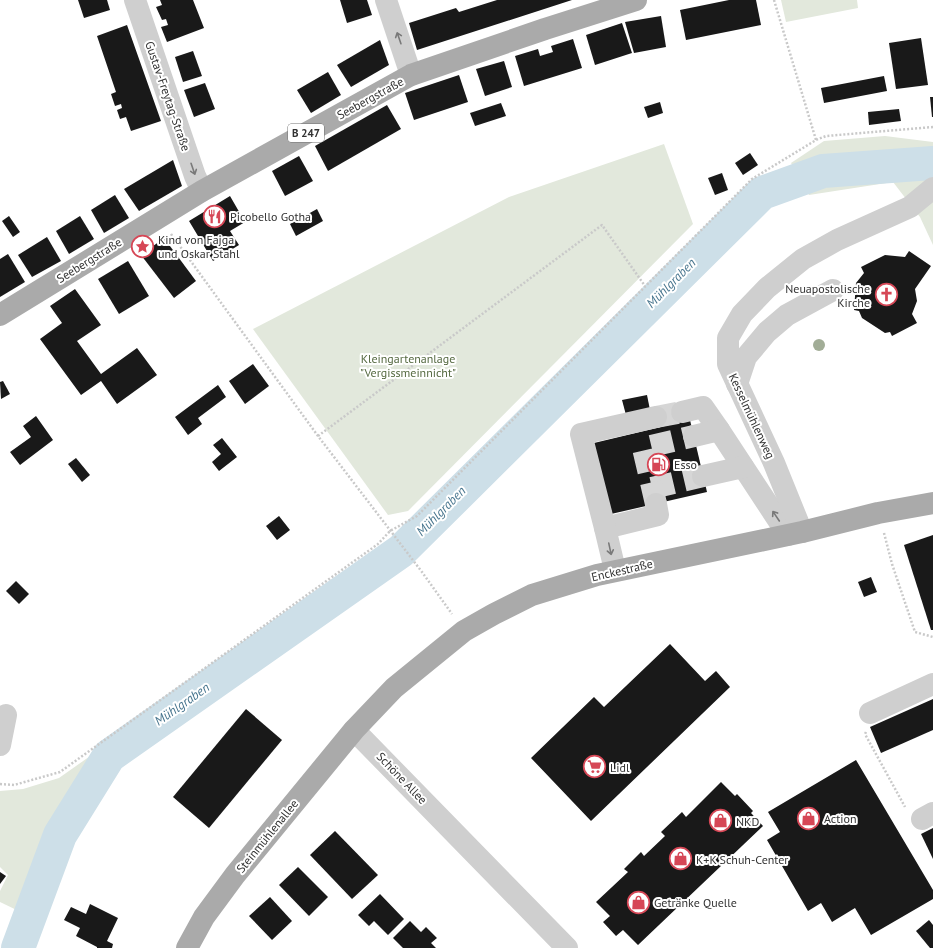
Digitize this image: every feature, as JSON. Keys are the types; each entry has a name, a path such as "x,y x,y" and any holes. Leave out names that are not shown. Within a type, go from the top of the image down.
{"main road":[{"name":"Seebergstraße","path":"0,315 202,191 411,75 544,29 636,0"},
{"name":"Enckestraße","path":"354,730 394,688 464,631 532,595 615,570 795,533 878,513 933,503"},
{"name":"Steinmühlenallee","path":"188,948 204,917 231,881 354,730"}],"street":[{"name":"Gustav-Freytag-Straße","path":"135,0 195,176 202,191"},
{"path":"386,0 411,75"},
{"name":"Kesselmühlenweg","path":"795,533 774,463 728,364 728,338 742,314 767,288 804,259 838,240 910,207 933,188"},
{"path":"737,384 746,357 767,332 787,315 833,290"},
{"path":"682,412 703,407 763,497 795,533"},
{"path":"615,570 582,434 656,418"},
{"path":"694,436 719,430"},
{"path":"703,476 743,467"},
{"path":"606,528 658,515 656,504"},
{"path":"870,712 933,684"},
{"path":"0,745 6,715"},
{"name":"Schöne Allee","path":"354,730 567,948"}],"path":[{"path":"774,0 816,140"},
{"path":"0,784 14,785 60,772 378,544 390,531 417,516 752,179 816,140 826,136 933,127"},
{"path":"318,436 602,225 645,286"},
{"path":"170,233 318,436 422,572 455,618"},
{"path":"878,513 892,564 915,632 933,636"},
{"path":"870,712 866,734 906,809 927,816"}],"green space":[{"path":"781,0 857,0 858,8 786,22"},
{"path":"885,136 933,142 933,245 920,217 893,182 809,195 791,163 824,141"},
{"name":"Kleingartenanlage \"Vergissmeinnicht\"","path":"664,144 693,224 408,511 388,515 253,329 509,197"},
{"path":"148,726 108,753 60,835 27,915 0,902 0,891 8,875 0,867 0,791 23,789 59,778 103,747"}],"building":[{"path":"78,0 107,0 110,10 84,18"},
{"path":"160,0 193,0 204,28 167,42 161,27 168,25 166,19 162,20 156,7 162,5"},
{"path":"340,0 367,0 372,15 347,23"},
{"path":"497,0 572,0 417,50 409,23 456,8 459,12"},
{"path":"729,0 756,0 761,25 686,40 680,10"},
{"path":"661,16 666,47 634,53 625,22"},
{"path":"622,23 632,53 595,65 586,35"},
{"path":"127,25 161,121 131,131 126,117 120,119 117,110 122,108 121,104 115,106 111,94 116,92 97,36"},
{"path":"921,38 928,85 896,89 889,43"},
{"path":"573,39 582,68 524,86 515,56 538,49 540,56 553,52 551,46"},
{"path":"380,40 389,65 351,87 337,65"},
{"path":"193,51 202,76 183,82 175,57"},
{"path":"504,61 512,87 485,96 476,69"},
{"path":"328,72 341,95 311,113 297,90"},
{"path":"459,75 468,102 414,120 405,93"},
{"path":"884,76 887,91 824,103 821,88"},
{"path":"205,83 215,109 194,117 184,90"},
{"path":"930,97 933,97 933,117 932,117"},
{"path":"660,102 663,113 648,118 644,107"},
{"path":"501,103 506,116 475,126 470,113"},
{"path":"387,105 401,129 328,171 315,146"},
{"path":"899,109 901,121 869,125 868,112"},
{"path":"750,153 758,165 743,175 735,163"},
{"path":"299,156 313,181 285,196 272,171"},
{"path":"173,160 182,186 139,211 124,189"},
{"path":"722,173 728,190 715,195 708,178"},
{"path":"115,195 129,218 104,233 91,210"},
{"path":"230,196 245,222 230,231 239,245 213,261 189,221"},
{"path":"317,209 323,221 296,236 290,224"},
{"path":"9,216 20,232 13,237 2,221"},
{"path":"80,216 94,239 69,254 56,231"},
{"path":"47,237 61,261 32,277 18,255"},
{"path":"164,238 196,281 174,298 141,255"},
{"name":"Neuapostolische Kirche","path":"909,251 931,266 915,289 917,301 912,314 917,323 892,336 890,332 885,333 862,318 859,311 854,310 856,283 864,273 861,267 885,255 905,257"},
{"path":"8,254 25,282 0,297 0,259"},
{"path":"128,261 149,296 119,314 98,279"},
{"path":"75,289 101,325 77,341 101,374 137,348 157,375 117,404 101,381 81,395 40,339 62,323 50,306"},
{"path":"253,364 269,386 245,404 229,381"},
{"path":"3,381 10,394 1,399 0,382"},
{"path":"218,385 226,397 198,418 202,424 188,435 175,417"},
{"path":"647,395 650,410 626,415 622,400"},
{"path":"680,404 684,420 658,426 655,410"},
{"path":"36,416 53,440 20,465 10,452 31,437 23,426"},
{"path":"690,420 707,492 611,514 594,443"},
{"path":"222,438 237,457 219,471 212,462 221,454 213,445"},
{"path":"76,458 90,475 82,482 68,464"},
{"path":"279,516 290,530 277,540 266,526"},
{"path":"933,535 933,630 931,630 904,545"},
{"path":"871,577 877,592 864,597 858,582"},
{"path":"16,581 29,594 19,604 6,591"},
{"path":"670,644 705,681 716,671 730,687 591,821 531,758 594,697 604,707"},
{"path":"933,699 933,730 881,753 870,727"},
{"path":"246,709 282,740 209,828 173,797"},
{"path":"856,760 933,890 933,899 871,935 855,908 832,922 821,903 808,911 767,840 780,832 768,812"},
{"path":"721,782 735,796 737,794 753,811 751,813 763,826 638,945 623,930 616,936 603,922 610,916 596,902 628,872 624,869 641,852 644,856 665,836 661,832 682,812 686,817"},
{"path":"933,828 933,859 921,834"},
{"path":"335,831 378,875 352,899 310,855"},
{"path":"298,867 328,897 309,916 279,885"},
{"path":"0,872 6,876 0,884"},
{"path":"380,894 404,919 388,935 374,921 369,926 358,915"},
{"path":"270,897 292,921 272,940 249,916"},
{"path":"90,904 118,918 107,941 113,944 112,948 97,948 76,936 80,928 64,920 71,907 86,914"},
{"path":"929,920 933,925 933,948 930,948 916,931"},
{"path":"410,921 421,932 426,927 437,938 431,943 436,948 403,948 393,938"}],"waterway":[{"name":"Mühlgraben","path":"18,948 60,835 109,756 401,551 762,193 823,171 933,163"}],"tunnel":[{"path":"656,417 682,412"},
{"path":"656,504 643,448 694,436"},
{"path":"652,488 703,476"}],"place":[{"name":"Picobello Gotha","path":"214,216"},
{"name":"Kind von Fajga und Oskar Stahl","path":"142,246"},
{"name":"Neuapostolische Kirche","path":"886,295"},
{"name":"Esso","path":"659,464"},
{"name":"Lidl","path":"595,767"},
{"name":"Action","path":"809,818"},
{"name":"NKD","path":"720,821"},
{"name":"K+K Schuh-Center","path":"680,859"},
{"name":"Getränke Quelle","path":"639,902"}]}
